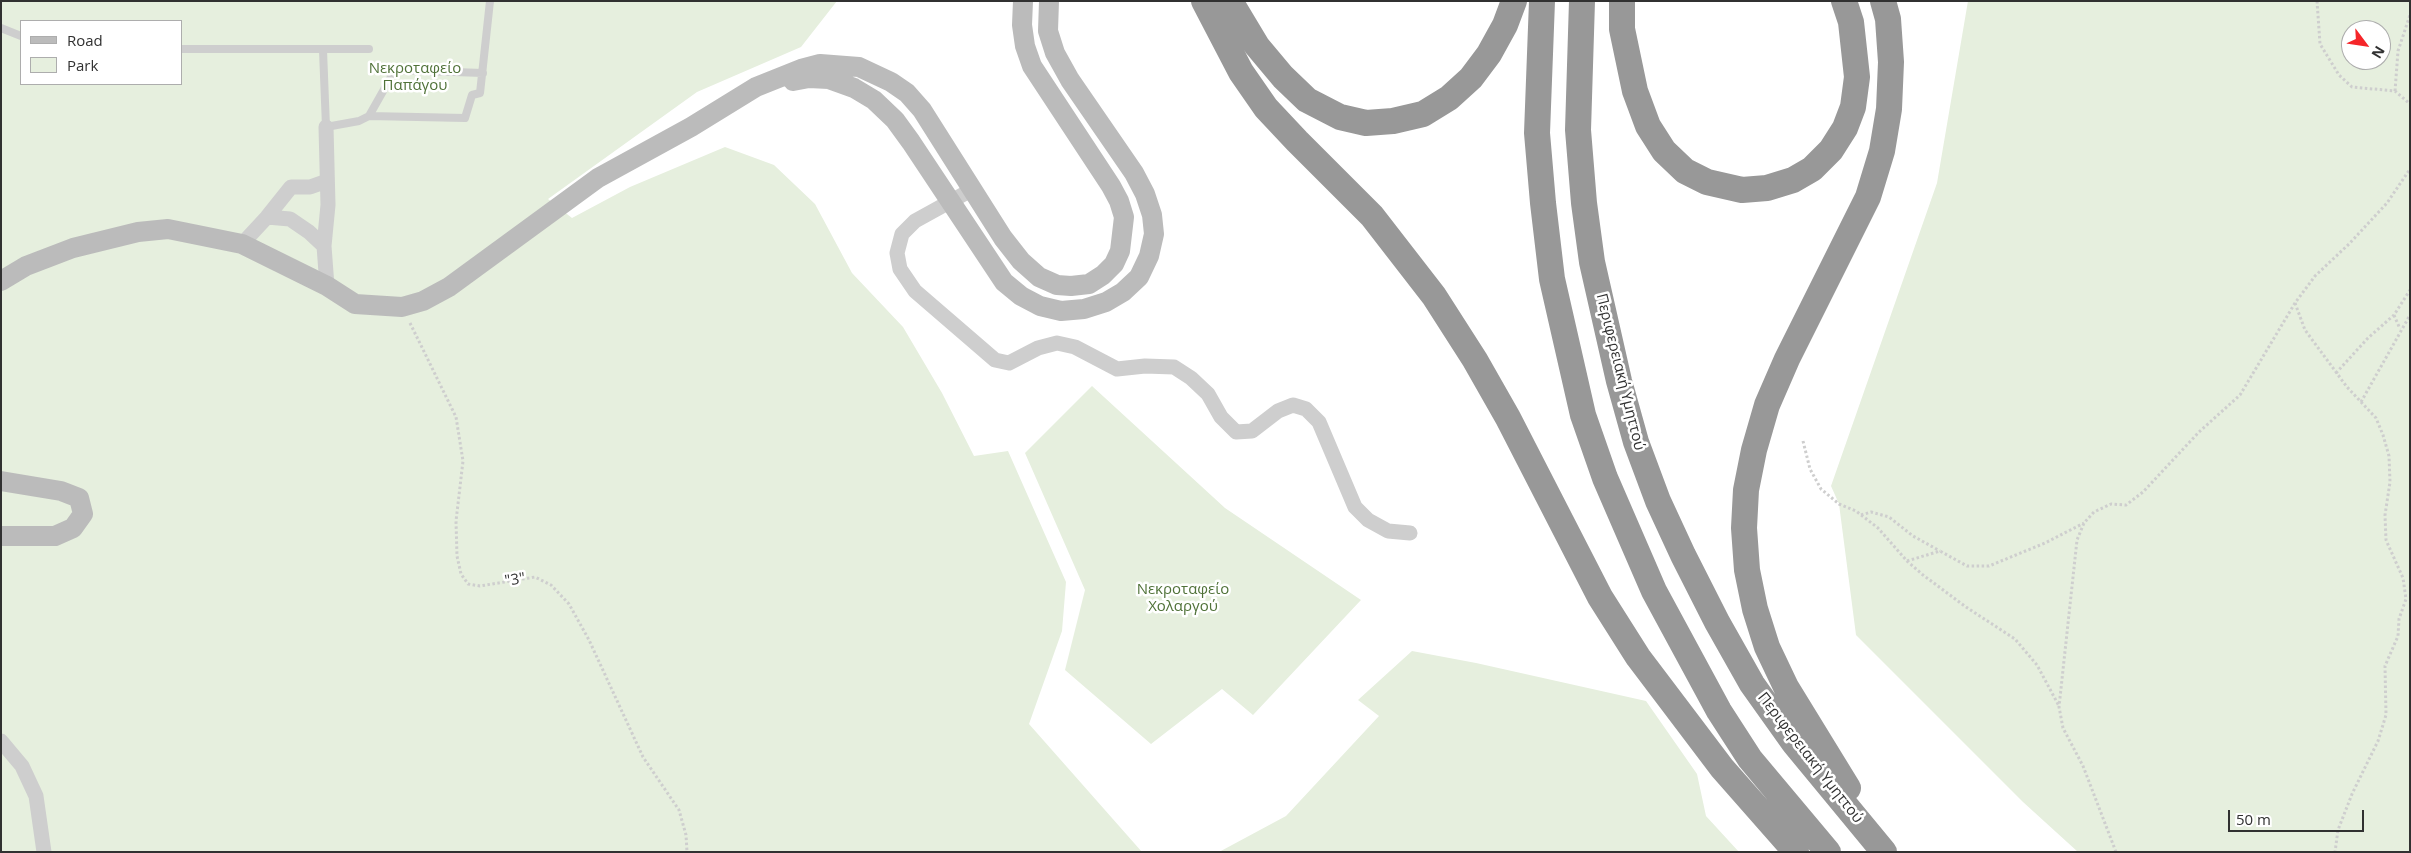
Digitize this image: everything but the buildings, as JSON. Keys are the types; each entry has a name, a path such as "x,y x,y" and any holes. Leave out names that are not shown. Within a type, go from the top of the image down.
{"highway":[{"path":"1204,1 1241,72 1266,108 1372,216 1434,296 1475,360 1508,418 1600,597 1638,657 1722,768 1796,852"},
{"path":"1230,1 1257,46 1283,77 1307,100 1340,117 1366,123 1393,121 1423,114 1449,98 1471,78 1488,54 1505,25 1514,1"},
{"path":"1542,1 1537,133 1552,279 1584,415 1605,478 1651,583 1709,694 1750,759 1828,852"},
{"name":"Περιφερειακή Υμηττού","path":"1582,1 1578,130 1584,203 1592,262 1619,381 1636,442 1658,501 1683,555 1717,622 1752,684 1794,743 1884,852"},
{"path":"1622,1 1622,30 1635,91 1648,126 1664,150 1685,171 1707,182 1742,190 1767,188 1793,180 1812,169 1831,150 1845,128 1853,107 1857,77 1851,22 1844,1"},
{"path":"1882,1 1888,20 1891,62 1889,109 1882,151 1868,197 1787,359 1767,405 1754,450 1746,490 1744,528 1749,578 1767,647 1786,687 1809,726 1889,852"}],"street":[{"path":"1,281 26,266 73,248 138,232 168,229 242,244 327,286 355,304 402,307 423,301 449,287 598,178 691,127 756,87 801,69 820,64 859,67 892,82 908,93 922,110 1003,238 1021,261 1038,277 1056,285 1089,284 1103,275 1114,264 1120,251 1124,233 1124,217 1119,201 1032,66 1025,46 1022,25 1023,1"},
{"path":"691,127 787,82 809,78 829,79 854,88 874,100 895,120 1004,282 1021,296 1040,306 1061,310 1084,309 1106,302 1123,292 1139,277 1149,256 1154,234 1152,215 1145,194 1134,173 1070,80 1055,53 1048,31 1049,1"},
{"path":"326,127 328,205 324,246 327,286"},
{"path":"242,244 267,218 291,187 310,187 327,182"},
{"path":"973,189 915,222 902,234 898,253 900,268 915,291 995,360 1009,363 1038,348 1057,343 1076,347 1117,370 1145,366 1174,367 1191,378 1208,394 1221,417 1236,432 1252,431 1278,411 1293,405 1306,409 1319,422 1356,507 1368,520 1388,530 1410,533"},
{"path":"267,218 290,219 309,232 324,246"},
{"path":"1,481 61,491 80,498 83,514 73,528 55,536 1,536"},
{"path":"1,741 22,766 36,796 44,852"}],"lane":[{"path":"323,50 326,127 359,121 370,116 465,118 472,94 480,93 490,1"},
{"path":"1,28 20,36"},
{"path":"182,49 369,49"},
{"path":"370,116 395,70 483,73"}],"path":[{"path":"2317,1 2320,44 2339,75 2352,87 2396,91 2410,104"},
{"path":"2396,91 2398,52 2410,16"},
{"path":"2059,707 2077,540 2084,523 2094,512 2111,504 2126,505 2142,492 2199,432 2240,394 2295,303 2314,276 2349,244 2387,203 2410,169"},
{"path":"2336,373 2368,338 2394,315 2410,290"},
{"path":"2295,303 2305,330 2336,373 2376,418 2390,456 2390,482 2384,515 2386,540 2403,578 2406,599 2399,619 2398,636 2385,666 2386,715 2378,741 2352,794 2338,830 2335,852"},
{"name":"\"3\"","path":"402,307 456,417 463,461 456,521 457,556 461,574 468,584 480,586 535,577 551,585 568,604 589,640 642,757 680,810 686,835 687,852"},
{"path":"2394,315 2401,330"},
{"path":"2360,402 2410,315"},
{"path":"2410,315 2410,320"},
{"path":"1803,441 1810,469 1821,489 1839,504 1861,515 1878,528 1907,561 1966,607 2015,638 2037,665 2059,707 2063,728 2083,766 2116,852"},
{"path":"1861,515 1871,512 1889,517 1913,536 1968,566 1989,566 2045,543 2084,523"},
{"path":"1907,561 1940,551"}],"green space":[{"name":"Νεκροταφείο Παπάγου","path":"1,1 837,1 801,47 697,92 548,199 572,218 630,187 725,147 774,165 815,204 852,273 903,327 942,393 974,456 1008,451 1066,582 1062,631 1029,724 1142,852 1,852"},
{"path":"1968,1 2410,1 2410,852 2078,852 2023,802 1856,635 1839,504 1831,486 1937,183"},
{"name":"Νεκροταφείο Χολαργού","path":"1092,386 1225,508 1361,600 1253,715 1222,689 1151,744 1065,670 1085,590 1025,453"},
{"path":"1412,651 1476,663 1646,701 1697,774 1706,816 1739,852 1219,852 1286,816 1379,716 1358,700"}]}
